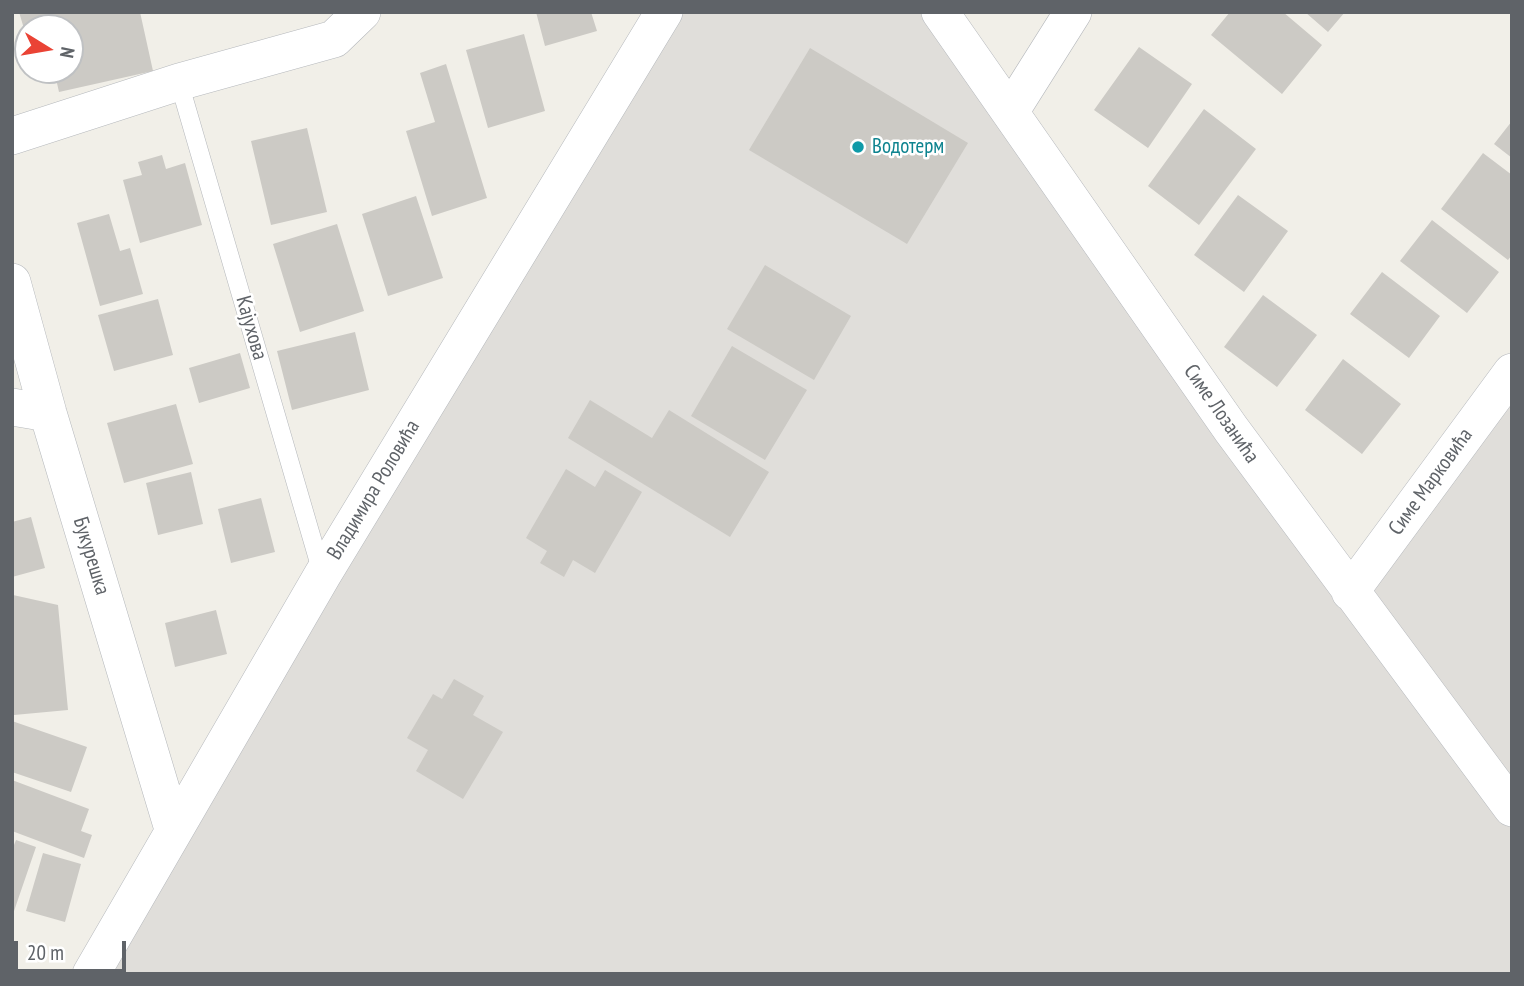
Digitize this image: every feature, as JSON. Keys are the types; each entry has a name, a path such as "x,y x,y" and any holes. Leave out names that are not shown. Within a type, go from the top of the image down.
{"street":[{"path":"12,136 179,82 334,39 362,12"},
{"name":"Владимира Роловића","path":"91,974 173,828 323,574 664,12"},
{"name":"Симе Лозанића","path":"940,12 1231,429 1512,808"},
{"path":"1010,112 1073,12"},
{"name":"Букурешка","path":"12,282 48,413 173,828"},
{"name":"Симе Марковића","path":"1350,592 1512,372"},
{"path":"12,407 48,413"}],"lane":[{"name":"Кајухова","path":"179,82 323,574"}],"shaded area":[{"path":"664,12 940,12 1350,591 1512,372 1512,974 91,974"}],"building":[{"path":"140,12 153,71 59,92 57,84 84,84 84,14 20,14"},
{"path":"536,12 591,12 597,31 545,46"},
{"path":"1230,12 1283,12 1322,45 1282,94 1211,35"},
{"path":"1305,12 1345,12 1328,32"},
{"path":"524,34 545,111 488,128 466,50"},
{"path":"1139,47 1192,84 1148,148 1094,110"},
{"name":"Водотерм","path":"810,48 968,143 907,244 749,150"},
{"path":"446,64 487,198 432,216 406,131 435,122 420,73"},
{"path":"1204,109 1256,149 1199,225 1148,186"},
{"path":"1512,121 1512,158 1494,144"},
{"path":"307,128 327,212 271,225 251,141"},
{"path":"1483,153 1512,175 1512,255 1508,260 1441,209"},
{"path":"162,155 166,169 185,163 202,225 140,243 123,180 142,175 138,162"},
{"path":"1238,195 1288,231 1244,292 1194,255"},
{"path":"416,196 443,278 388,296 362,214"},
{"path":"109,214 120,251 130,248 143,294 100,306 77,223"},
{"path":"1432,220 1499,272 1467,313 1400,261"},
{"path":"337,224 364,311 300,332 273,244"},
{"path":"765,265 851,316 814,380 727,329"},
{"path":"1382,272 1440,316 1409,358 1350,314"},
{"path":"1263,295 1317,335 1277,387 1224,347"},
{"path":"158,299 173,355 114,371 98,315"},
{"path":"355,332 369,390 292,410 277,351"},
{"path":"732,346 807,390 765,460 691,416"},
{"path":"240,353 250,388 199,403 189,368"},
{"path":"1343,359 1401,404 1362,454 1305,410"},
{"path":"590,400 652,438 669,410 769,472 730,537 568,438"},
{"path":"176,404 193,464 124,483 107,423"},
{"path":"566,469 595,487 605,470 642,492 595,573 573,560 564,577 540,563 547,551 526,538"},
{"path":"191,472 203,524 158,535 146,483"},
{"path":"261,498 275,552 231,563 218,509"},
{"path":"31,517 45,568 12,577 12,522"},
{"path":"13,595 58,605 68,710 14,715"},
{"path":"216,610 227,654 175,667 165,623"},
{"path":"454,679 484,696 473,715 503,732 463,799 416,771 428,750 407,738 433,694 442,699"},
{"path":"12,721 87,747 71,792 12,772"},
{"path":"12,780 89,809 81,831 92,835 84,858 12,831"},
{"path":"16,840 36,847 13,914 12,850"},
{"path":"43,853 81,864 65,922 26,911"}],"place":[{"name":"Водотерм","path":"858,147"}]}
